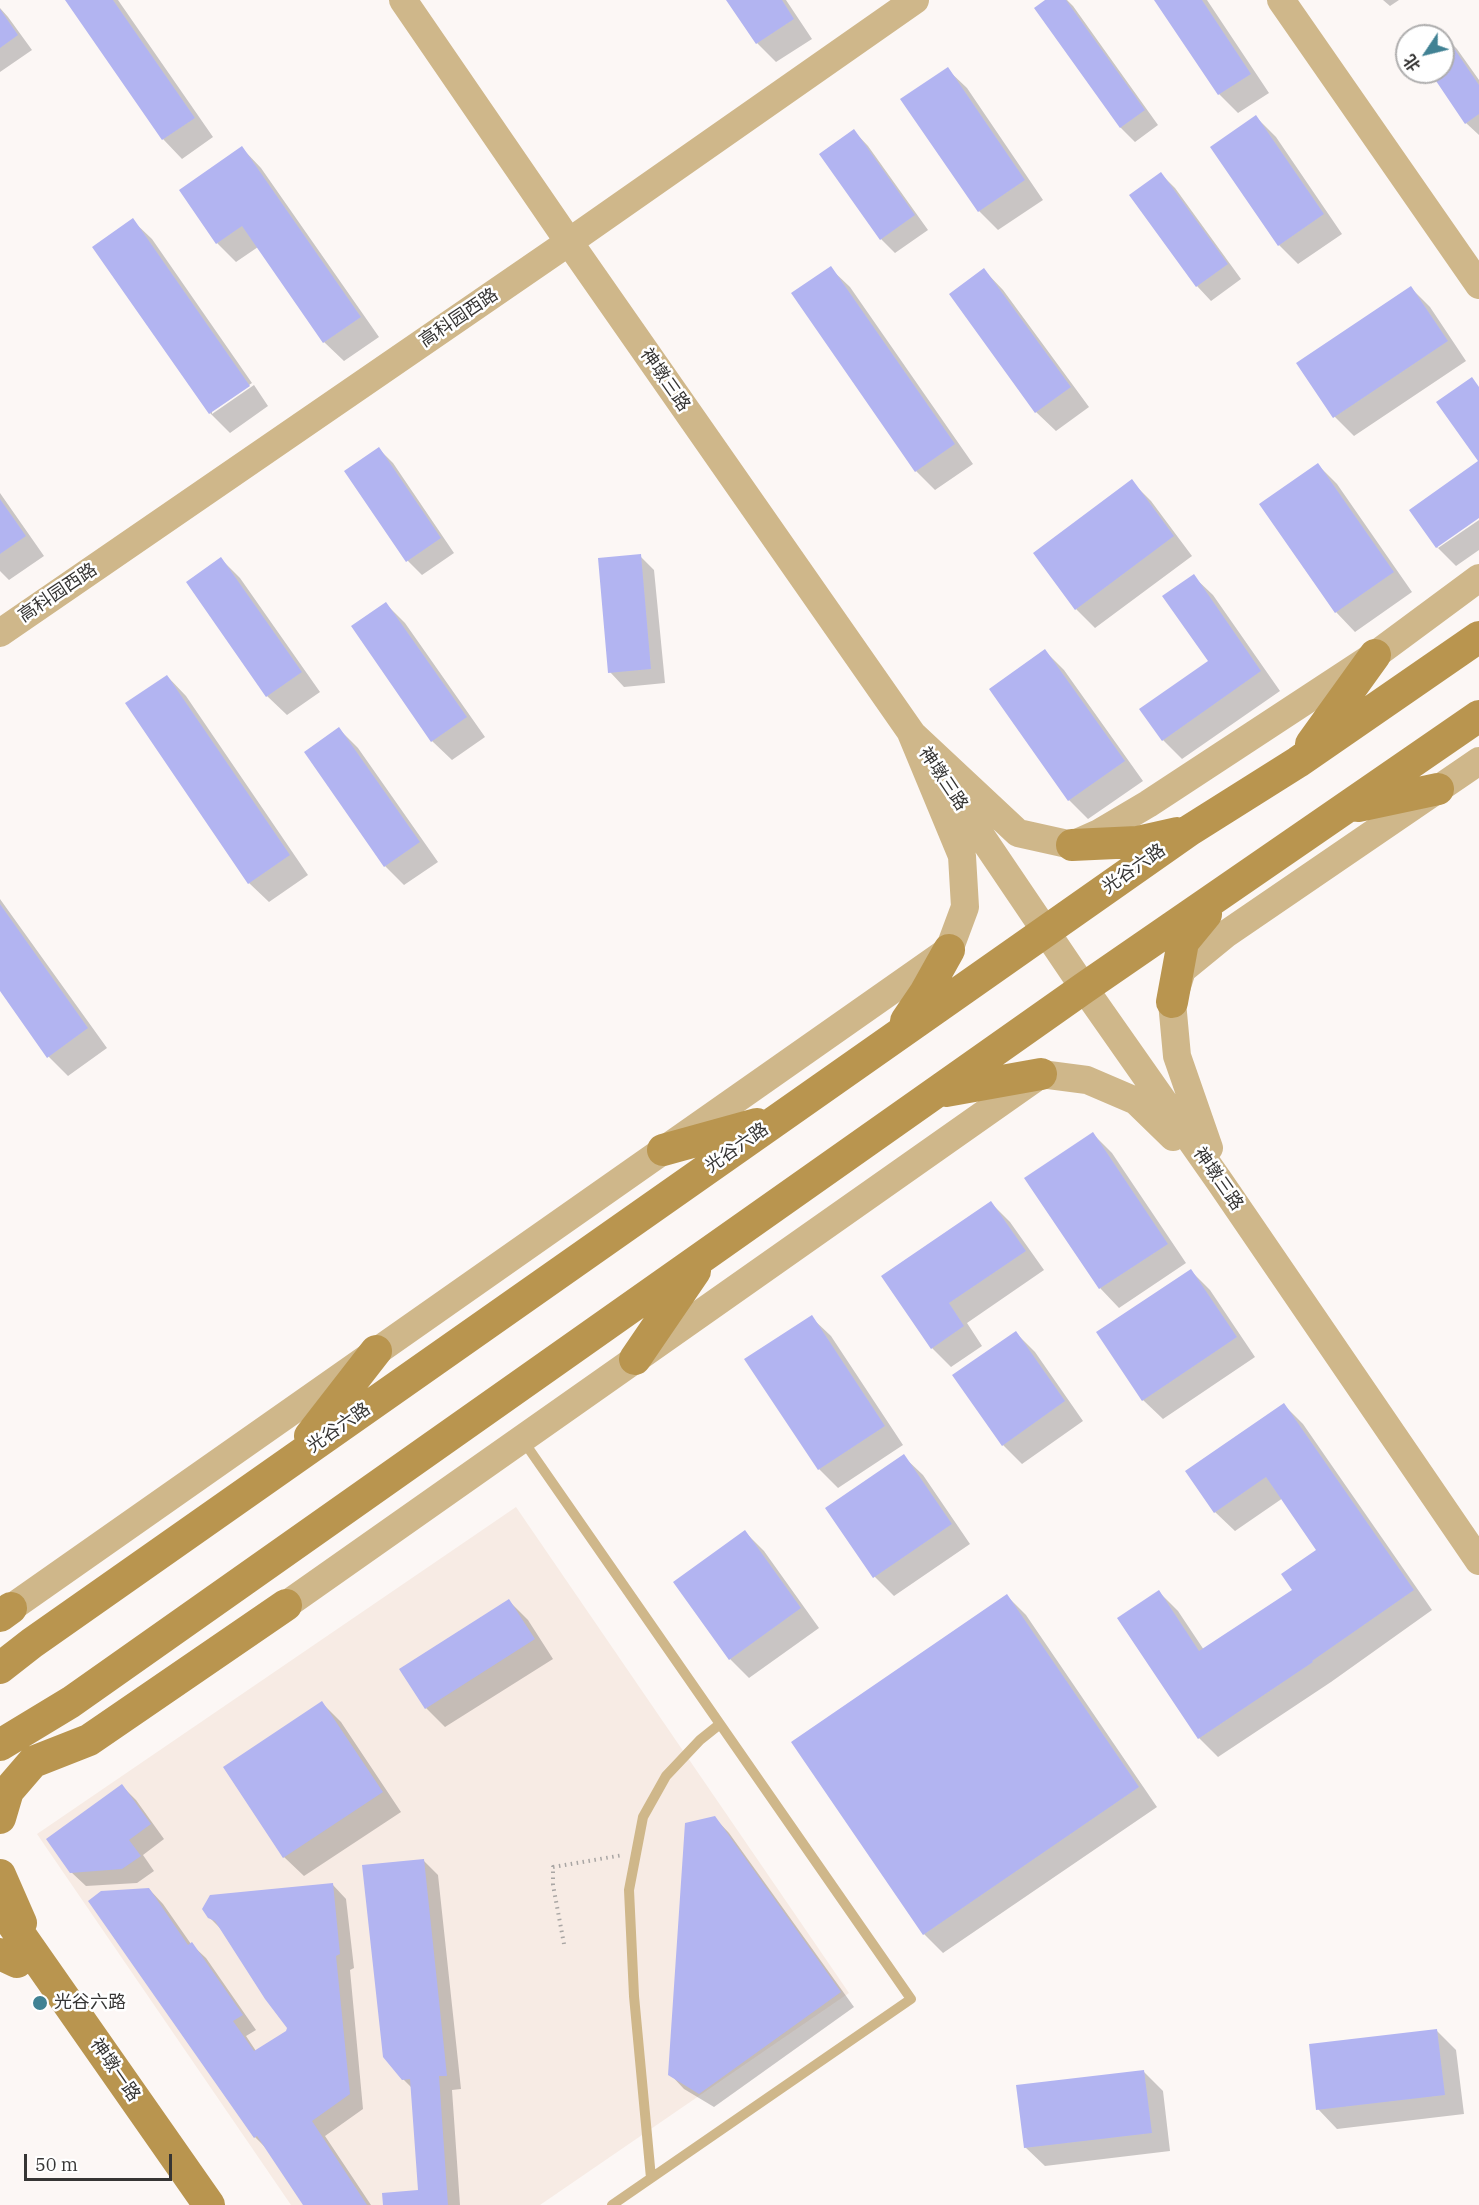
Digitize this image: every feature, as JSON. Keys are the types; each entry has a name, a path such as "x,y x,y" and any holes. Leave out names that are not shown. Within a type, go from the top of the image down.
{"main road":[{"name":"光谷六路","path":"0,1668 32,1643 1190,830 1298,762 1479,638"},
{"path":"1298,762 1375,655"},
{"path":"0,1786 1,1774 22,1733 71,1702 1084,988 1479,716"},
{"path":"1342,809 1438,789"},
{"path":"1072,845 1137,842 1190,830"},
{"path":"1172,1002 1182,942 1225,890"},
{"path":"895,1037 925,993 949,950"},
{"path":"933,1095 1041,1074"},
{"path":"663,1150 781,1117"},
{"path":"635,1359 705,1255"},
{"path":"289,1463 376,1352"},
{"path":"173,1630 286,1605"},
{"path":"0,1818 8,1791 33,1762 89,1740 286,1605"},
{"path":"0,1655 32,1643"},
{"path":"0,1745 71,1702"},
{"path":"0,1875 12,1951"},
{"name":"神墩一路","path":"0,1905 12,1951 186,2205"},
{"name":"神墩一路","path":"12,1951 209,2205"}],"street":[{"name":"神墩三路","path":"403,0 568,242 911,733 1479,1561"},
{"name":"高科园西路","path":"0,633 915,0"},
{"path":"1281,0 1479,285"},
{"path":"911,733 1018,832 1072,845 1099,833 1148,804 1375,655 1479,578"},
{"path":"6,1612 949,950 965,907 962,856 911,733"},
{"path":"1220,1182 1177,1056 1172,1002 1182,970 1226,934 1479,761"},
{"path":"286,1605 1041,1074 1087,1080 1136,1101 1220,1182"}],"lane":[{"path":"522,1439 911,1999 612,2205"},
{"path":"651,2178 634,1996 629,1890 642,1817 666,1776 700,1740 720,1724"}],"path":[{"path":"564,1944 552,1885 553,1867 624,1854"}],"shaded area":[{"path":"516,1507 849,1993 540,2205 291,2205 37,1834"}],"building":[{"path":"65,0 113,0 195,118 162,140"},
{"path":"726,0 782,0 794,19 756,44"},
{"path":"1045,0 1066,0 1145,110 1120,128 1034,8"},
{"path":"1154,0 1202,0 1251,74 1218,95"},
{"path":"0,9 18,35 0,48"},
{"path":"1455,50 1479,85 1479,114 1465,124 1438,84 1455,84"},
{"path":"948,67 1025,180 978,212 900,99"},
{"path":"1256,115 1324,214 1278,246 1210,147"},
{"path":"854,129 915,215 880,240 819,154"},
{"path":"242,146 361,317 323,343 242,226 216,244 179,190"},
{"path":"1161,172 1228,264 1196,287 1129,195"},
{"path":"133,218 250,386 209,414 92,247"},
{"path":"831,266 955,444 915,472 791,293"},
{"path":"984,268 1071,387 1035,413 949,294"},
{"path":"1411,286 1448,341 1333,418 1296,363"},
{"path":"1472,377 1479,387 1479,518 1436,548 1409,510 1478,461 1436,402"},
{"path":"379,447 441,538 406,562 344,471"},
{"path":"1318,463 1394,572 1335,613 1259,504"},
{"path":"1132,479 1174,536 1075,610 1033,553"},
{"path":"0,499 26,536 0,554"},
{"path":"641,554 651,669 608,673 598,558"},
{"path":"221,557 302,672 266,697 186,582"},
{"path":"1194,574 1261,671 1162,741 1139,709 1208,661 1162,596"},
{"path":"386,602 467,717 431,742 351,626"},
{"path":"1045,649 1125,761 1068,801 989,689"},
{"path":"167,675 290,855 248,884 125,703"},
{"path":"339,727 420,842 384,867 304,752"},
{"path":"0,904 88,1028 47,1058 0,991"},
{"path":"1093,1132 1168,1244 1099,1289 1024,1178"},
{"path":"991,1201 1026,1251 949,1303 964,1326 931,1349 881,1276"},
{"path":"1191,1269 1237,1337 1142,1401 1096,1332"},
{"path":"812,1315 885,1426 818,1470 744,1359"},
{"path":"1016,1331 1065,1401 1002,1446 952,1375"},
{"path":"1284,1403 1414,1590 1313,1662 1198,1739 1117,1618 1159,1590 1199,1651 1292,1590 1281,1574 1316,1550 1266,1477 1214,1513 1185,1471"},
{"path":"904,1454 952,1524 873,1578 825,1508"},
{"path":"745,1530 801,1608 729,1660 673,1582"},
{"path":"1007,1594 1139,1787 923,1935 791,1742"},
{"path":"509,1599 535,1639 425,1709 399,1669"},
{"path":"322,1701 383,1792 283,1858 223,1767"},
{"path":"122,1784 151,1824 129,1840 141,1856 122,1869 70,1873 46,1839"},
{"path":"715,1816 841,1992 699,2094 668,2075 685,1823"},
{"path":"424,1859 447,2076 439,2076 448,2205 383,2205 382,2193 418,2190 410,2079 402,2080 383,2057 362,1865"},
{"path":"333,1883 340,1954 336,1956 350,2094 312,2121 367,2205 303,2205 257,2136 254,2138 88,1901 101,1891 149,1888 188,1945 192,1942 243,2015 233,2021 254,2051 286,2031 287,2028 265,1999 215,1921 208,1918 202,1909 210,1895"},
{"path":"1437,2029 1445,2095 1316,2110 1309,2044"},
{"path":"1144,2070 1152,2133 1024,2148 1016,2085"}],"place":[{"name":"光谷六路","path":"40,2003"}]}
